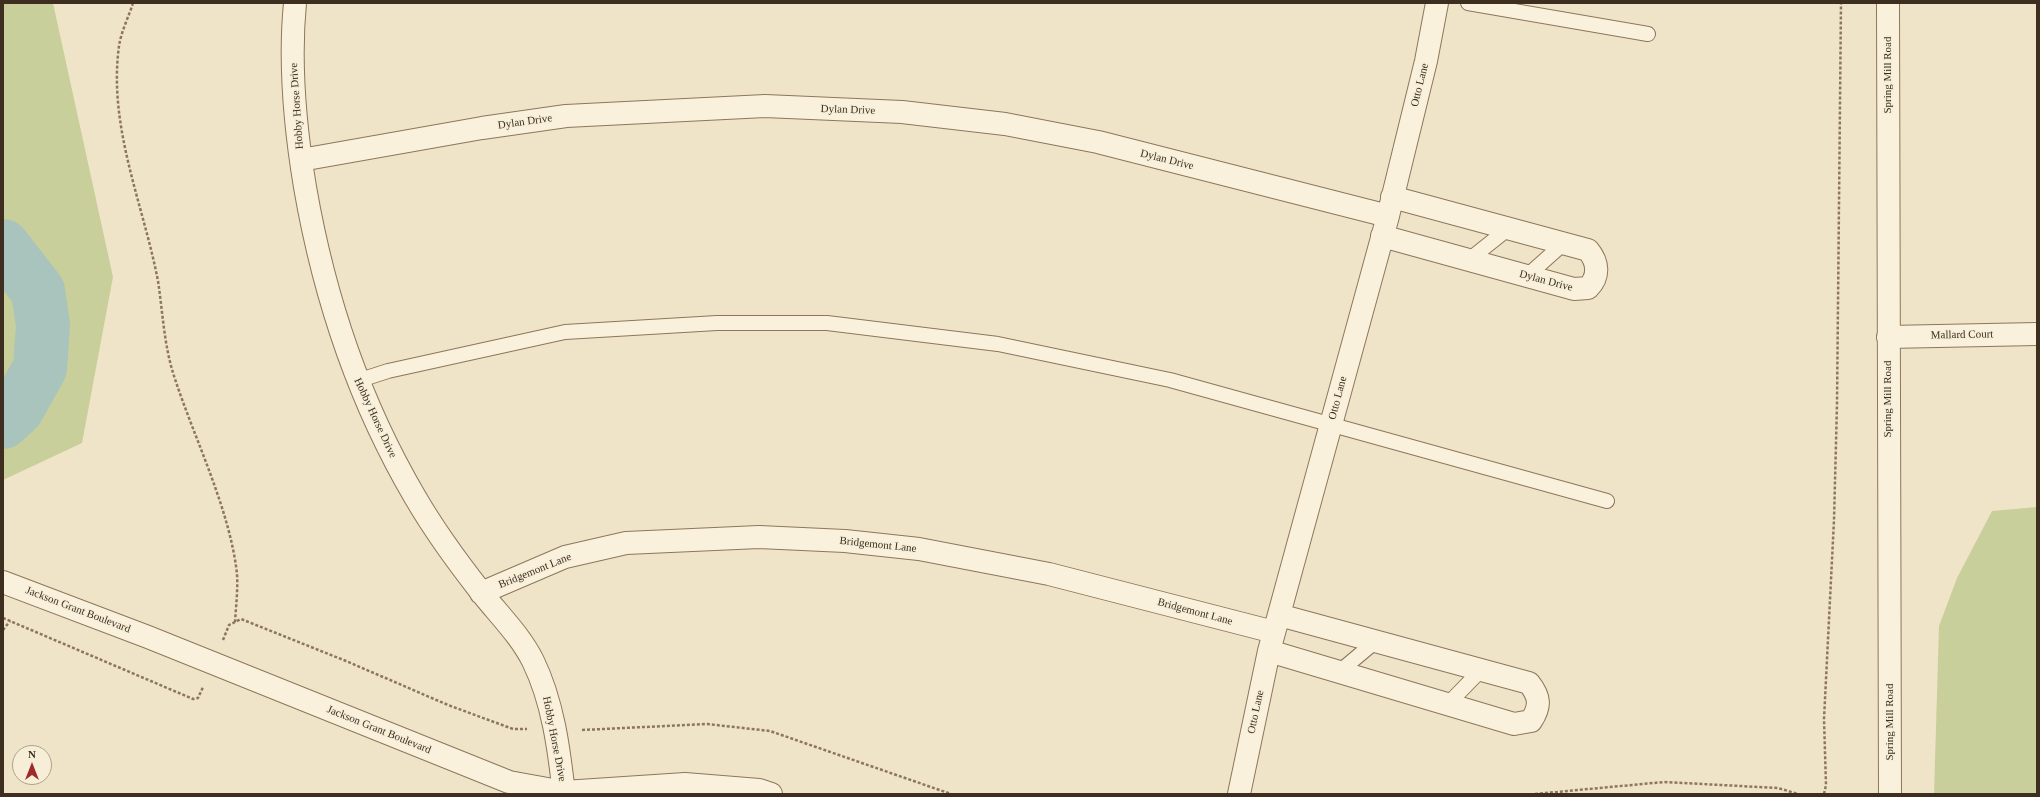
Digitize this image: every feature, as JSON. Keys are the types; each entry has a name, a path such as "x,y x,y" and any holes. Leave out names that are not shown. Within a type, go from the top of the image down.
{"street":[{"name":"Hobby Horse Drive","path":"295,3 293,69 296,119 301,160 310,217 340,334 357,381 391,454 416,498 481,593 513,629 532,660 546,694 555,730 564,793"},
{"name":"Otto Lane","path":"1239,794 1274,633 1388,216 1426,61 1437,3"},
{"name":"Spring Mill Road","path":"1888,3 1890,794"},
{"name":"Dylan Drive","path":"301,160 482,128 566,116 765,106 902,112 1005,124 1098,142 1388,216 1509,228 1588,250 1595,258 1597,270 1596,276 1594,282 1588,288 1574,289 1527,276 1470,259 1388,216"},
{"name":"Mallard Court","path":"1888,337 2037,334"},
{"name":"Bridgemont Lane","path":"481,593 565,557 626,543 759,537 845,541 919,549 1049,574 1274,633 1376,641 1529,683 1538,694 1538,711 1531,721 1514,724 1339,672 1274,633"},
{"name":"Jackson Grant Boulevard","path":"3,582 213,663 509,782 564,793 685,784 759,790 771,794"}],"lane":[{"path":"1468,3 1648,34"},
{"path":"1470,259 1509,228"},
{"path":"1527,276 1564,243"},
{"path":"357,381 388,371 565,332 717,323 827,323 998,344 1170,380 1331,426 1607,501"},
{"path":"1339,672 1376,641"},
{"path":"1448,704 1481,670"}],"path":[{"path":"133,3 119,44 117,92 121,130 158,281 164,335 174,377 221,507 232,550 237,574 235,622"},
{"path":"1824,794 1826,785 1824,719 1834,520 1841,3"},
{"path":"3,618 193,699 198,698 229,624 241,619 346,661 448,705 513,729 586,730 707,724 770,731 951,794"},
{"path":"3,630 10,621"},
{"path":"1535,794 1664,782 1778,788 1798,794"}],"green space":[{"path":"3,3 53,3 113,277 82,443 3,480"},
{"path":"2037,507 2037,794 1934,794 1939,626 1957,578 1992,511"}],"waterway":[{"path":"3,246 38,291 43,325 40,368 17,409 3,422"}]}
